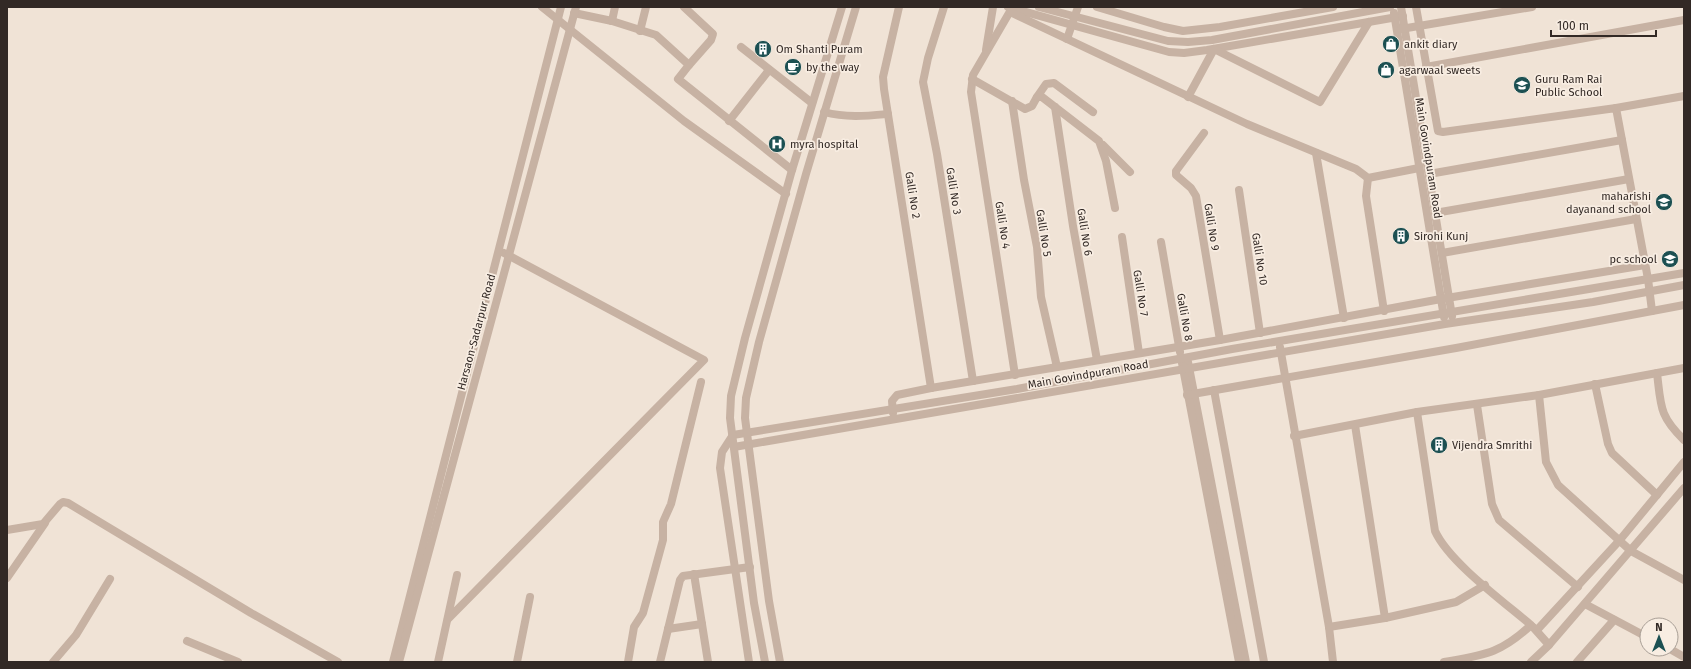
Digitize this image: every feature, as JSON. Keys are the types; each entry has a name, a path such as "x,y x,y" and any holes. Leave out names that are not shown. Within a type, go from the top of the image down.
{"street":[{"path":"542,7 571,28 593,48 684,121 786,194"},
{"name":"Harsaon-Sadarpur Road","path":"393,662 561,7"},
{"path":"612,21 615,7"},
{"path":"640,31 646,7"},
{"path":"684,7 713,34 711,40 678,79 792,170"},
{"path":"765,662 750,567 730,418 731,396 745,338 792,170 842,7"},
{"path":"780,662 769,601 748,445 745,405 749,383 824,112 856,7"},
{"name":"Galli No 2","path":"899,7 883,77 931,388"},
{"name":"Galli No 3","path":"944,7 928,58 923,82 937,154 972,381"},
{"path":"985,55 992,7"},
{"path":"1039,7 1074,18 1161,40 1188,42 1212,40 1392,7"},
{"path":"1067,39 1078,7"},
{"path":"1097,7 1164,28 1183,31 1220,27 1333,7"},
{"name":"Main Govindpuram Road","path":"1392,7 1400,13 1419,168 1449,324"},
{"path":"1416,7 1437,128 1440,132 1616,108 1684,96"},
{"path":"1401,29 1532,7"},
{"path":"1010,9 972,79 1023,108 1028,109 1032,106 1036,97 1046,84 1054,83 1094,112"},
{"path":"1010,9 1169,52 1184,53 1368,22 1400,13"},
{"path":"1010,9 1067,39 1188,97 1247,124 1356,169 1368,178 1419,168"},
{"path":"575,10 656,35 689,65"},
{"name":"Harsaon-Sadarpur Road","path":"399,662 575,10"},
{"path":"1426,67 1684,20"},
{"path":"1214,49 1320,102 1368,22"},
{"name":"Main Govindpuram Road","path":"1401,29 1429,174 1442,253 1445,298"},
{"path":"741,47 812,103"},
{"path":"1188,97 1214,49"},
{"path":"729,121 769,70"},
{"name":"Galli No 4","path":"972,79 971,92 1015,374"},
{"path":"1036,97 1042,97 1100,141 1130,172"},
{"name":"Galli No 5","path":"1012,101 1024,180 1037,248 1041,297 1057,367"},
{"name":"Galli No 6","path":"1055,106 1073,226 1097,360"},
{"path":"1616,108 1648,279 1652,311"},
{"path":"824,112 840,117 888,114"},
{"name":"Galli No 9","path":"1204,133 1176,170 1176,175 1191,188 1196,196 1220,340"},
{"path":"1429,174 1622,140"},
{"path":"1100,141 1106,161 1115,208"},
{"path":"1316,153 1344,318"},
{"path":"1368,178 1366,196 1384,311"},
{"path":"1435,213 1629,178"},
{"name":"Galli No 10","path":"1239,190 1260,333"},
{"path":"1442,253 1636,219"},
{"name":"Galli No 7","path":"1122,237 1140,353"},
{"name":"Galli No 8","path":"1161,242 1179,347 1184,358 1190,395"},
{"path":"448,619 704,360 508,256 498,249"},
{"path":"894,419 892,401 897,395 931,388 1220,340 1384,311 1445,298 1645,265"},
{"name":"Main Govindpuram Road","path":"733,435 892,408 1017,389 1279,341 1684,273"},
{"name":"Main Govindpuram Road","path":"734,447 1186,368 1650,292 1684,285"},
{"path":"1190,395 1456,348 1684,305"},
{"path":"1279,341 1294,436 1329,627 1333,662"},
{"path":"1294,436 1417,412 1477,405 1538,395 1684,368"},
{"path":"1657,374 1662,411 1671,427 1684,440"},
{"path":"628,662 634,627 644,613 663,540 663,522 671,504 700,382"},
{"path":"1595,384 1608,444 1612,453 1657,495"},
{"path":"1214,390 1264,662"},
{"path":"1190,395 1239,662"},
{"path":"1190,395 1246,662"},
{"path":"1538,395 1546,462 1552,476 1564,492 1631,551 1684,580"},
{"path":"1477,405 1492,504 1496,515 1578,587"},
{"path":"1417,412 1435,532 1446,549 1534,627 1549,645"},
{"path":"1354,425 1385,618"},
{"path":"733,435 722,452 720,462 749,662"},
{"path":"1444,662 1488,654 1507,645 1534,627 1578,587 1620,542 1684,462"},
{"path":"1531,662 1549,645 1631,551 1681,497 1684,488"},
{"path":"7,578 46,521 60,504 64,502 68,503 245,609 338,662"},
{"path":"7,530 34,527 46,521"},
{"path":"660,662 680,580 683,576 750,567"},
{"path":"694,574 708,662"},
{"path":"438,662 457,575"},
{"path":"57,660 76,635 110,579"},
{"path":"1329,627 1385,618 1456,602 1485,585"},
{"path":"517,662 530,597"},
{"path":"1585,604 1639,633"},
{"path":"1577,662 1614,620"},
{"path":"668,629 702,624"},
{"path":"187,641 238,662"}],"place":[{"name":"ankit diary","path":"1391,44"},
{"name":"Om Shanti Puram","path":"763,49"},
{"name":"by the way","path":"793,67"},
{"name":"agarwaal sweets","path":"1386,70"},
{"name":"Guru Ram Rai Public School","path":"1522,85"},
{"name":"myra hospital","path":"777,144"},
{"name":"maharishi dayanand school","path":"1664,202"},
{"name":"Sirohi Kunj","path":"1401,236"},
{"name":"pc school","path":"1670,259"},
{"name":"Vijendra Smrithi","path":"1439,445"}]}
